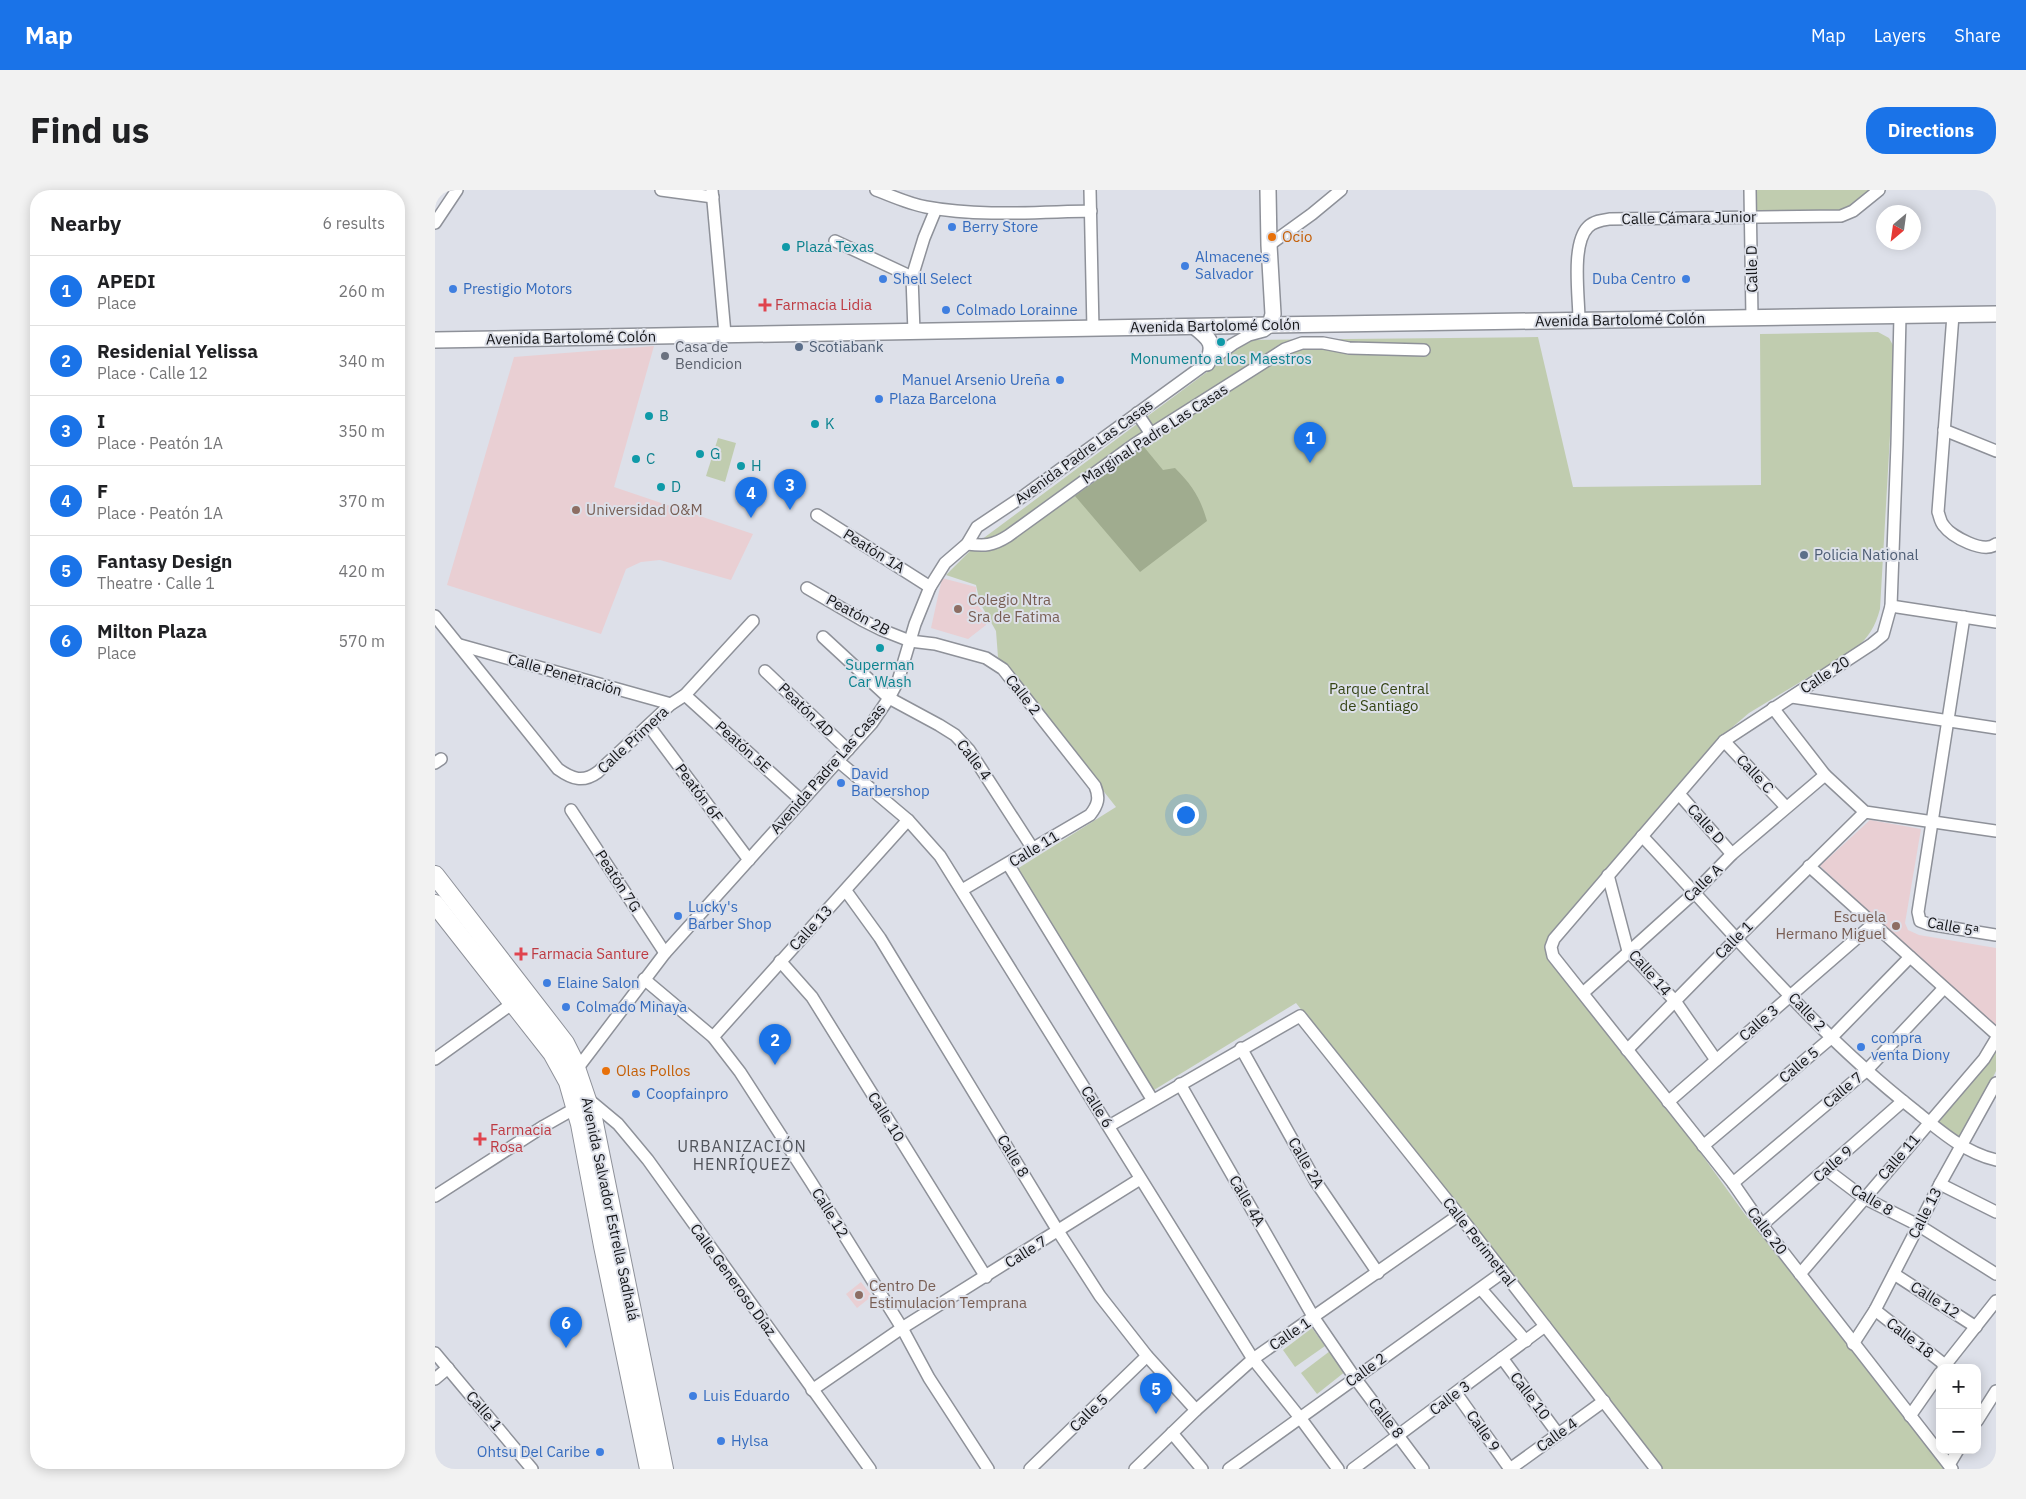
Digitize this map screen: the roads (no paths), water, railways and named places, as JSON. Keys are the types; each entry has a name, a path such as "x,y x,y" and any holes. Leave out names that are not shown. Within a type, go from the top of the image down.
{"highway":[{"name":"Avenida Salvador Estrella Sadhalá","path":"435,875 565,1042 581,1104 595,1127 664,1469"},
{"name":"Avenida Salvador Estrella Sadhalá","path":"435,904 552,1053 573,1076"},
{"name":"Avenida Salvador Estrella Sadhalá","path":"581,1104 580,1124 649,1469"}],"main road":[{"path":"1269,190 1269,245 1273,314 1270,324"},
{"name":"Avenida Bartolomé Colón","path":"435,340 1093,329 1270,324 1317,325 1996,314"},
{"path":"1195,327 1210,340 1212,348 1207,363"}],"street":[{"path":"435,223 457,190"},
{"path":"661,190 712,193 725,334"},
{"path":"876,190 905,201 936,209 995,213 1091,211"},
{"path":"1090,190 1093,329"},
{"path":"1269,245 1341,190"},
{"name":"Calle D","path":"1750,190 1752,318"},
{"name":"Calle Cámara Junior","path":"1579,320 1578,250 1581,238 1590,225 1599,221 1611,219 1841,216 1853,211 1879,190"},
{"path":"914,332 913,277 924,238 936,209"},
{"path":"835,241 913,277"},
{"path":"1953,315 1939,501 1940,520 1950,532 1977,547 1988,548 1996,544"},
{"name":"Calle 20","path":"1900,316 1891,606 1883,635 1724,741 1608,875 1555,939 1551,947 1553,956 1733,1183 1762,1225 1950,1467"},
{"name":"Avenida Padre Las Casas","path":"573,1076 665,952 872,723 898,681 910,640 930,587 945,563 967,544 977,527 1025,495 1242,338 1252,333 1264,331 1270,324"},
{"path":"1317,325 1328,344"},
{"name":"Marginal Padre Las Casas","path":"967,544 995,544 1151,434 1285,349 1301,343 1328,344 1349,348 1424,350"},
{"path":"1137,413 1151,434"},
{"path":"1944,430 1996,451"},
{"name":"Peatón 1A","path":"817,515 930,587"},
{"name":"Peatón 2B","path":"807,588 862,620 910,640"},
{"path":"1891,606 1996,622"},
{"name":"Calle Primera","path":"435,616 558,769 568,776 579,780 589,778 649,726 671,704 685,695 753,621"},
{"path":"1931,820 1964,617"},
{"name":"Calle 4","path":"823,637 889,698 939,725 955,736 969,750 1033,849"},
{"name":"Calle 2","path":"910,640 944,646 986,658 1003,669 1095,786 1098,800"},
{"name":"Calle Penetración","path":"460,646 671,704"},
{"name":"Peatón 4D","path":"765,671 848,750"},
{"name":"Peatón 5E","path":"685,695 802,801"},
{"path":"1792,697 1996,728"},
{"path":"1773,708 1825,775 1865,812 1931,820 1996,831"},
{"name":"Peatón 6F","path":"649,726 749,860"},
{"name":"Calle C","path":"1724,741 1786,807"},
{"name":"Calle 6","path":"838,760 908,820 940,856 1253,1359 1301,1418 1338,1469"},
{"name":"Calle A","path":"1583,993 1694,893 1732,854 1825,775"},
{"name":"Calle D","path":"1679,794 1732,854"},
{"name":"Calle 11","path":"962,890 1090,815 1098,800"},
{"name":"Peatón 7G","path":"571,810 665,952"},
{"name":"Calle 1","path":"1627,1050 1865,812"},
{"name":"Calle 13","path":"713,1037 908,820"},
{"name":"Calle 5ª","path":"1931,820 1918,912 1920,921 1928,924 1996,935"},
{"name":"Calle 2","path":"1642,836 1831,1038 1866,1071 1961,1146 1981,1156 1996,1160"},
{"path":"1008,864 1152,1099"},
{"path":"1809,866 1996,1034"},
{"name":"Calle 14","path":"1608,875 1628,951 1675,1001 1716,1060"},
{"name":"Calle 8","path":"846,890 881,938 1058,1231 1100,1296 1147,1356 1196,1410"},
{"name":"Calle 3","path":"1668,1102 1873,924"},
{"name":"Calle 5","path":"1703,1146 1831,1038 1910,957"},
{"name":"Calle 10","path":"780,961 812,997 986,1277"},
{"name":"Calle 12","path":"644,979 713,1037 764,1108 902,1328 929,1378 988,1469"},
{"name":"Calle 7","path":"1733,1183 1866,1071 1944,988"},
{"path":"435,1059 513,1003"},
{"name":"Calle Perimetral","path":"1241,1048 1300,1016 1459,1215 1657,1469"},
{"name":"Calle 11","path":"1800,1274 1984,1059 1996,1039"},
{"path":"1109,1126 1241,1048"},
{"name":"Calle 2A","path":"1241,1048 1316,1182 1378,1273"},
{"name":"Calle 13","path":"1853,1344 1875,1310 1940,1184 1996,1083"},
{"name":"Calle 4A","path":"1180,1084 1314,1318"},
{"name":"Calle 9","path":"1762,1225 1903,1102"},
{"path":"435,1180 438,1194 581,1104"},
{"name":"Calle Generoso Díaz","path":"581,1104 618,1124 648,1160 870,1469"},
{"name":"Calle 8","path":"1827,1170 1864,1198 1919,1225 1996,1274"},
{"name":"Calle 7","path":"812,1390 902,1328 1140,1179"},
{"path":"1940,1184 1996,1212"},
{"name":"Calle 1","path":"1135,1469 1196,1410 1253,1359 1459,1215"},
{"name":"Calle 2","path":"1229,1469 1503,1272"},
{"name":"Calle 12","path":"1894,1274 1976,1326"},
{"path":"1481,1289 1526,1341"},
{"path":"1947,1364 1996,1301"},
{"name":"Calle 18","path":"1875,1310 1937,1364"},
{"name":"Calle 8","path":"1314,1318 1355,1378 1400,1435 1423,1469"},
{"name":"Calle 3","path":"1353,1469 1545,1326"},
{"name":"Calle 1","path":"435,1353 532,1469"},
{"name":"Calle 5","path":"1030,1469 1147,1356"},
{"name":"Calle 10","path":"1502,1358 1558,1434"},
{"path":"435,1379 448,1368"},
{"path":"1910,1416 1936,1379"},
{"path":"1981,1415 1996,1391"},
{"name":"Calle 9","path":"1456,1393 1510,1469"},
{"name":"Calle 4","path":"1510,1469 1604,1401"},
{"path":"1172,1433 1202,1469"},
{"path":"1950,1467 1956,1454"}],"place":[{"name":"Berry Store","path":"952,227"},
{"name":"Ocio","path":"1272,237"},
{"name":"Plaza Texas","path":"786,247"},
{"name":"Almacenes Salvador","path":"1185,266"},
{"name":"Shell Select","path":"883,279"},
{"name":"Duba Centro","path":"1686,279"},
{"name":"Prestigio Motors","path":"453,289"},
{"name":"Farmacia Lidia","path":"765,305"},
{"name":"Colmado Lorainne","path":"946,310"},
{"name":"Monumento a los Maestros","path":"1221,342"},
{"name":"Scotiabank","path":"799,347"},
{"name":"Casa de Bendicion","path":"665,356"},
{"name":"Manuel Arsenio Ureña","path":"1060,380"},
{"name":"Plaza Barcelona","path":"879,399"},
{"name":"B","path":"649,416"},
{"name":"K","path":"815,424"},
{"name":"G","path":"700,454"},
{"name":"C","path":"636,459"},
{"name":"APEDI","path":"1310,463"},
{"name":"H","path":"741,466"},
{"name":"D","path":"661,487"},
{"name":"Universidad O&M","path":"576,510"},
{"name":"I","path":"790,510"},
{"name":"F","path":"751,518"},
{"name":"Policia National","path":"1804,555"},
{"name":"Colegio Ntra Sra de Fatima","path":"958,609"},
{"name":"Superman Car Wash","path":"880,648"},
{"name":"David Barbershop","path":"841,783"},
{"name":"Lucky's Barber Shop","path":"678,916"},
{"name":"Escuela Hermano Miguel","path":"1896,926"},
{"name":"Farmacia Santure","path":"521,954"},
{"name":"Elaine Salon","path":"547,983"},
{"name":"Colmado Minaya","path":"566,1007"},
{"name":"compra venta Diony","path":"1861,1047"},
{"name":"Residenial Yelissa","path":"775,1065"},
{"name":"Olas Pollos","path":"606,1071"},
{"name":"Coopfainpro","path":"636,1094"},
{"name":"Farmacia Rosa","path":"480,1139"},
{"name":"Centro De Estimulacion Temprana","path":"859,1295"},
{"name":"Milton Plaza","path":"566,1348"},
{"name":"Luis Eduardo","path":"693,1396"},
{"name":"Fantasy Design","path":"1156,1414"},
{"name":"Hylsa","path":"721,1441"},
{"name":"Ohtsu Del Caribe","path":"600,1452"}],"district":[{"name":"URBANIZACIÓN HENRÍQUEZ","path":"742,1155"}],"park label":[{"name":"Parque Central de Santiago","path":"1379,698"}]}
